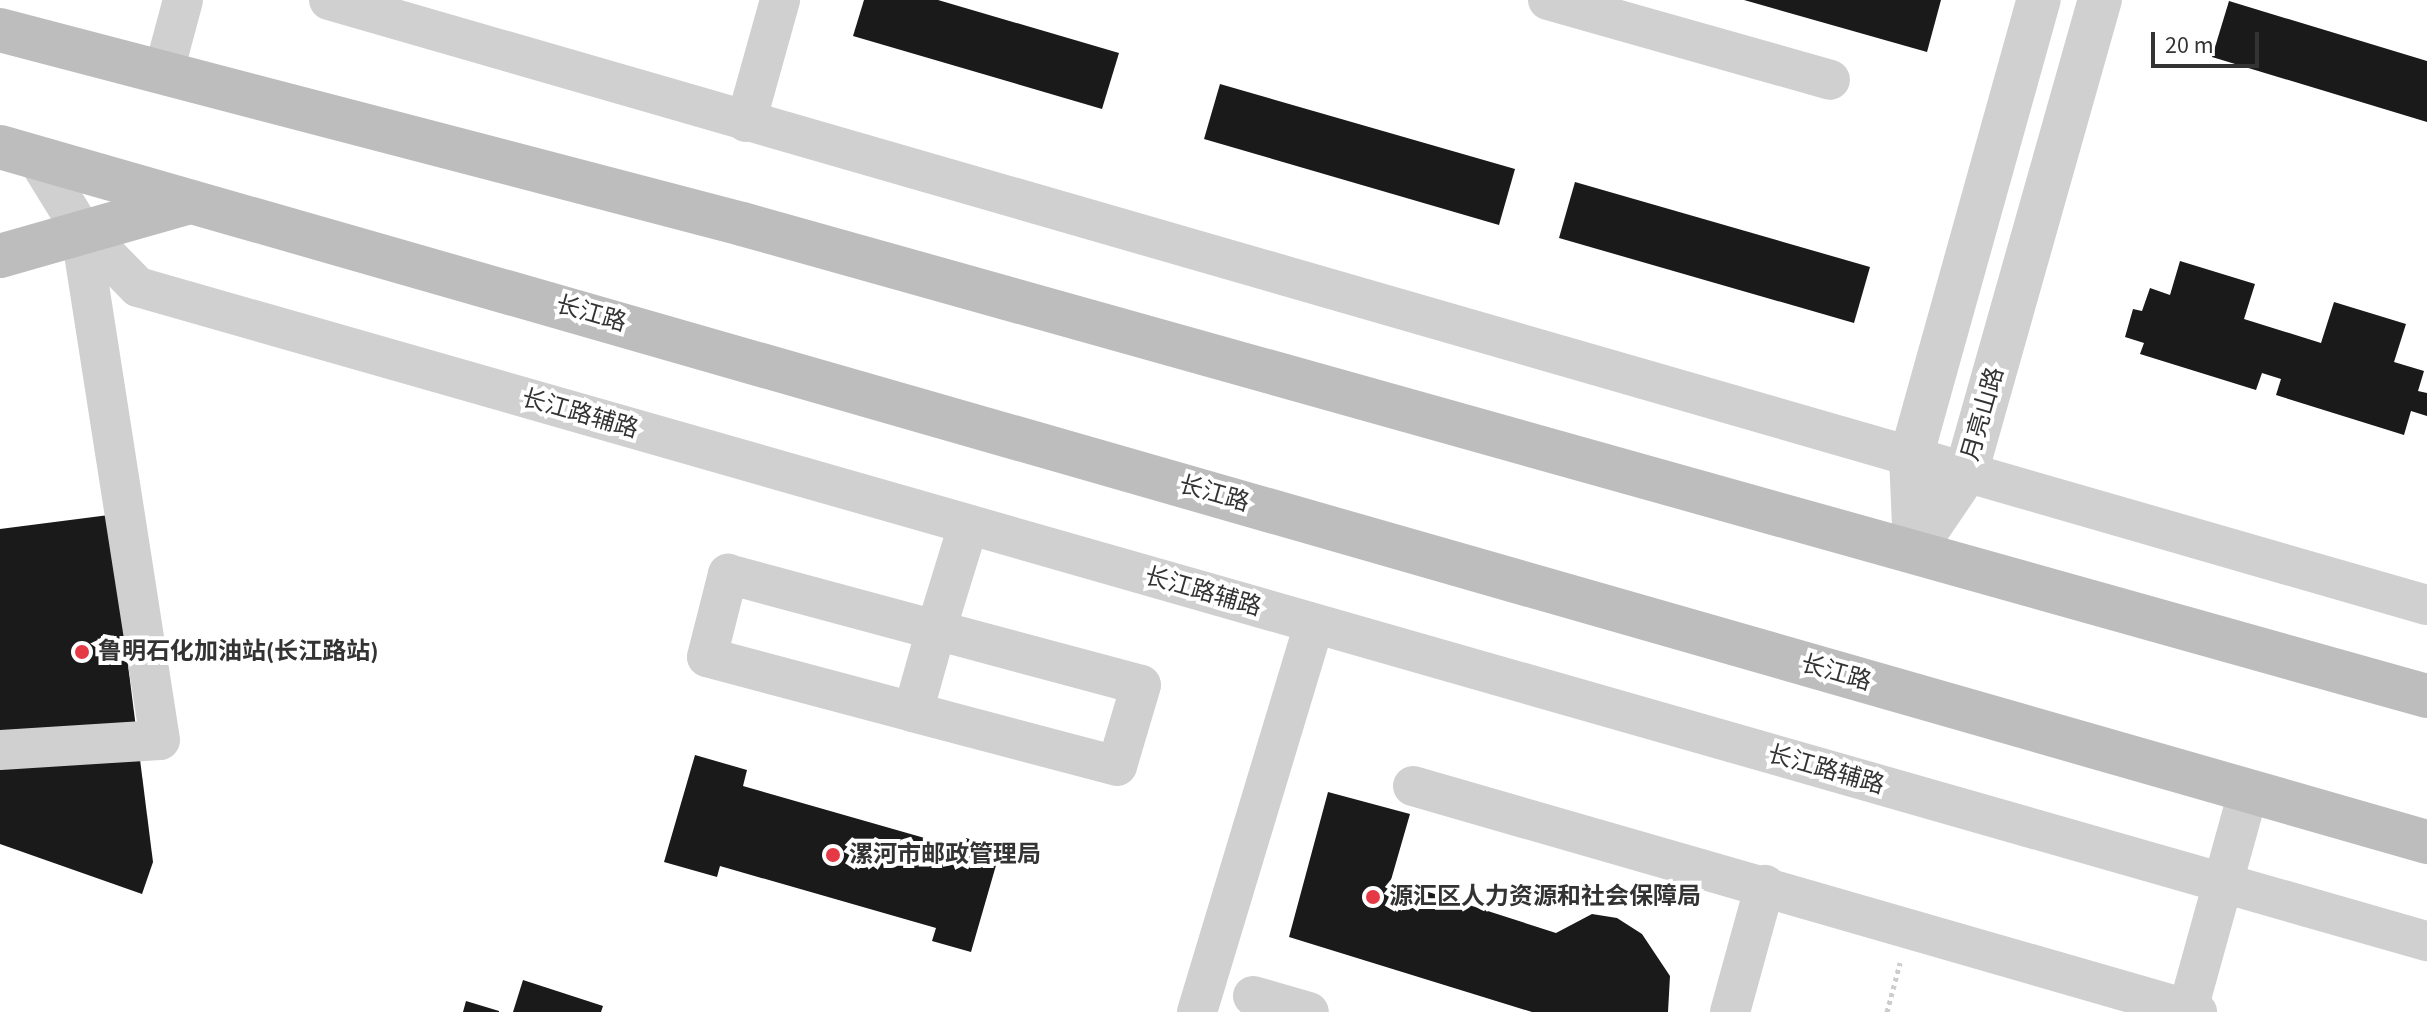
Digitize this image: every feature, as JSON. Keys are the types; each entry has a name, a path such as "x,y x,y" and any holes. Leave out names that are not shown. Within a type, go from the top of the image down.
{"main road":[{"path":"5,29 1915,548 2427,696"},
{"name":"长江路","path":"18,153 197,201 2427,842"},
{"path":"0,256 80,228 197,201"}],"street":[{"path":"164,71 183,0"},
{"path":"329,0 2427,605"},
{"path":"746,122 780,0"},
{"path":"1548,0 1830,80"},
{"path":"1915,548 1911,457 2039,0"},
{"name":"月亮山路","path":"1915,548 1966,473 2100,0"},
{"name":"长江路辅路","path":"18,153 80,228 138,287 2427,941"},
{"path":"0,750 160,740 80,228"},
{"path":"913,712 968,526"},
{"path":"728,574 1141,685 1117,766 913,712 707,657 728,574"},
{"path":"1197,1012 1314,624"},
{"path":"1413,786 1765,885 1910,930 2081,996 2193,1011 2222,883 2248,792"},
{"path":"1730,1012 1765,885"},
{"path":"1253,996 1309,1012"}],"path":[{"path":"1887,1012 1910,930"}],"building":[{"path":"864,0 938,0 1119,53 1102,109 853,36"},
{"path":"1744,0 1941,0 1927,52"},
{"path":"2229,1 2427,61 2427,122 2212,57"},
{"path":"1220,84 1515,169 1499,225 1204,139"},
{"path":"1575,182 1870,267 1854,323 1559,238"},
{"path":"2180,261 2255,284 2244,319 2321,343 2334,302 2406,324 2394,362 2424,371 2418,391 2427,393 2427,416 2411,411 2404,435 2276,395 2281,379 2262,373 2256,390 2140,354 2144,343 2125,337 2133,309 2142,311 2150,288 2170,295"},
{"path":"109,515 153,862 142,894 0,844 0,529"},
{"name":"漯河市邮政管理局","path":"695,755 747,770 743,786 963,849 966,838 1001,848 971,952 932,941 936,928 720,866 717,877 664,862"},
{"name":"源汇区人力资源和社会保障局","path":"1328,792 1410,814 1391,880 1556,933 1592,914 1617,918 1642,934 1670,976 1668,1012 1532,1012 1289,937"},
{"path":"523,980 603,1006 601,1012 513,1012"},
{"path":"466,1001 499,1011 499,1012 463,1012"}],"place":[{"name":"鲁明石化加油站(长江路站)","path":"82,652"},
{"name":"漯河市邮政管理局","path":"833,855"},
{"name":"源汇区人力资源和社会保障局","path":"1373,897"}]}
